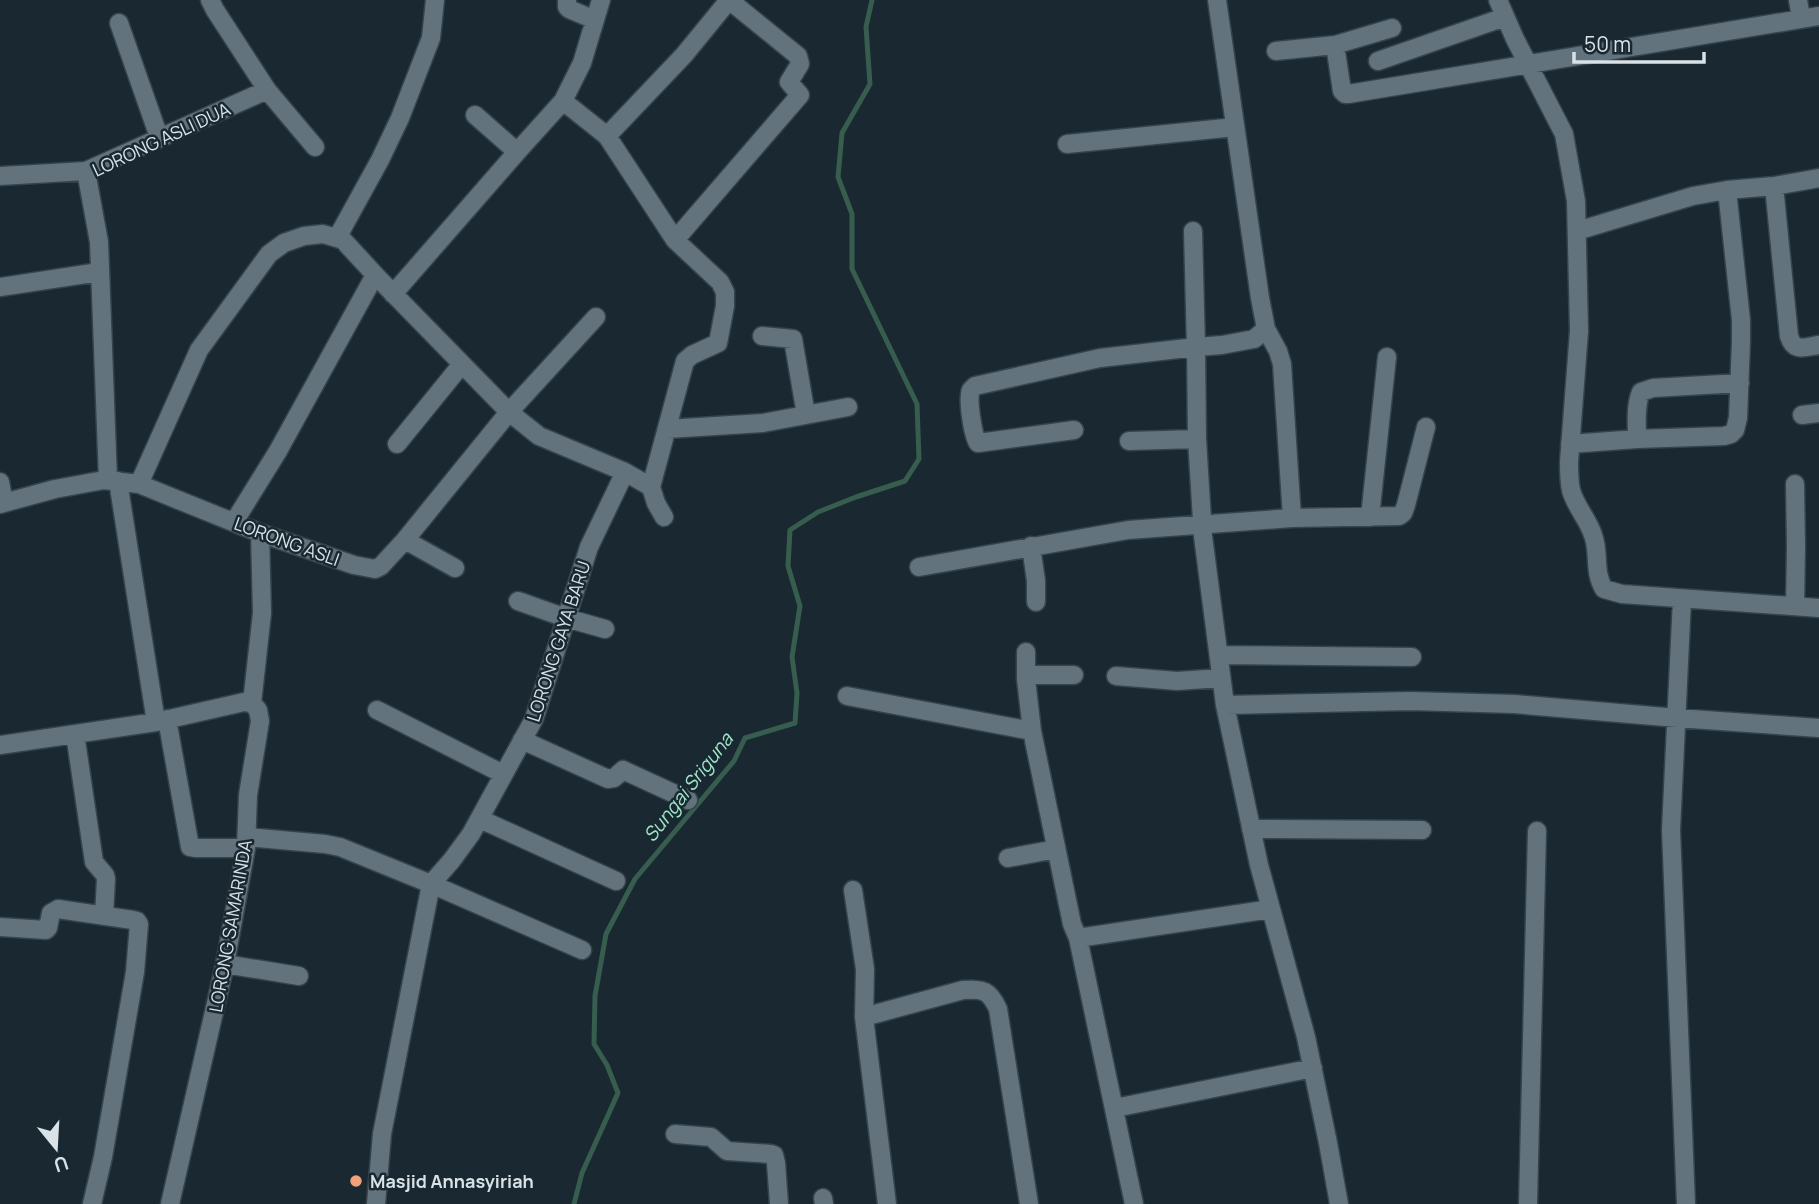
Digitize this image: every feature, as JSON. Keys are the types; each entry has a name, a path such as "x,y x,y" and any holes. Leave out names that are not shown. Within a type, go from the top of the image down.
{"street":[{"path":"210,0 267,90 315,147"},
{"path":"337,238 400,118 431,38 435,0"},
{"path":"567,0 569,9 595,20"},
{"path":"393,293 563,102 582,63 601,0"},
{"path":"607,136 684,55 729,0 800,58 800,64 789,82 800,95 675,240"},
{"path":"1217,0 1260,298 1266,329 1282,364 1292,518"},
{"path":"1498,0 1564,134 1576,201 1579,331 1569,462 1571,489 1596,547 1598,579 1604,589 1622,594 1819,608"},
{"path":"1335,45 1340,86 1345,94 1810,17 1798,0"},
{"path":"1378,61 1505,17"},
{"path":"119,23 159,137"},
{"path":"1276,51 1335,45 1392,28"},
{"name":"LORONG ASLI DUA","path":"246,842 190,847 113,481 99,242 86,171 267,90"},
{"path":"563,102 607,136 675,240 720,282 725,292 718,343 685,361 651,487 664,517"},
{"path":"475,115 517,152"},
{"path":"1067,144 1235,127"},
{"path":"0,176 86,171"},
{"path":"1577,230 1693,196 1819,178"},
{"path":"1774,186 1791,344 1797,347 1819,345"},
{"path":"1570,444 1724,436 1735,430 1740,383 1741,320 1727,190"},
{"path":"1193,231 1197,439 1202,524 1225,705 1251,830 1306,1037 1339,1204"},
{"path":"139,484 199,350 269,254 284,243 304,236 323,234 344,240 509,412 539,436 625,472 651,487"},
{"path":"0,287 99,272"},
{"path":"234,522 278,451 375,275"},
{"name":"LORONG ASLI","path":"2,504 55,489 113,481 139,484 260,533 354,565 375,569 382,566 405,540 509,412 596,317"},
{"path":"1074,430 978,443 975,439 970,393 975,386 1100,358 1222,345 1254,338 1266,329"},
{"path":"762,336 793,340 806,415"},
{"path":"1370,517 1387,357"},
{"path":"397,444 462,364"},
{"path":"1637,439 1637,411 1641,392 1653,388 1740,383"},
{"path":"667,429 763,424 848,407"},
{"path":"919,567 1128,530 1292,518 1399,516 1406,505 1426,427"},
{"path":"1129,441 1197,439"},
{"name":"LORONG GAYA BARU","path":"376,1204 382,1133 431,884 452,860 480,819 534,719 589,547 625,472"},
{"path":"0,482 2,504"},
{"path":"1795,484 1795,606"},
{"name":"LORONG SAMARINDA","path":"170,1204 225,964 246,842 248,794 260,721 258,710 252,703 262,613 260,533"},
{"path":"405,540 455,568"},
{"path":"1031,546 1037,581 1036,602"},
{"path":"1682,599 1671,843 1686,1204"},
{"path":"518,601 605,629"},
{"path":"1027,652 1026,675 1032,731 1134,1204"},
{"path":"1219,655 1412,657"},
{"path":"1026,675 1074,675"},
{"path":"1116,676 1177,681 1221,678"},
{"path":"847,696 1032,731"},
{"path":"1225,705 1424,701 1514,704 1819,728"},
{"path":"0,746 162,721 244,702 252,703"},
{"path":"377,710 503,774"},
{"path":"75,734 94,862 106,879 104,916"},
{"path":"522,740 608,779 614,778 623,770 688,800"},
{"path":"480,819 615,881"},
{"path":"1251,830 1422,830"},
{"path":"1528,1204 1537,831"},
{"path":"246,842 325,844 340,847 582,950"},
{"path":"1008,858 1056,849"},
{"path":"853,890 865,969 864,1017 887,1204"},
{"path":"0,927 46,930 51,913 58,909 137,921 139,924 135,972 103,1157 92,1204"},
{"path":"1078,938 1271,909"},
{"path":"225,964 299,976"},
{"path":"864,1017 963,990 986,991 993,998 998,1009 1029,1204"},
{"path":"1115,1108 1313,1068"},
{"path":"675,1134 712,1136 727,1151 774,1156 779,1204"}],"waterway":[{"name":"Sungai Sriguna","path":"574,1204 582,1173 618,1093 607,1065 594,1044 595,996 606,934 635,879 734,761 745,738 795,723 797,693 792,657 800,606 788,566 790,530 818,512 905,481 919,459 917,404 852,269 852,214 838,177 842,133 870,84 866,27 872,0"}],"place":[{"name":"Masjid Annasyiriah","path":"356,1181"}]}
